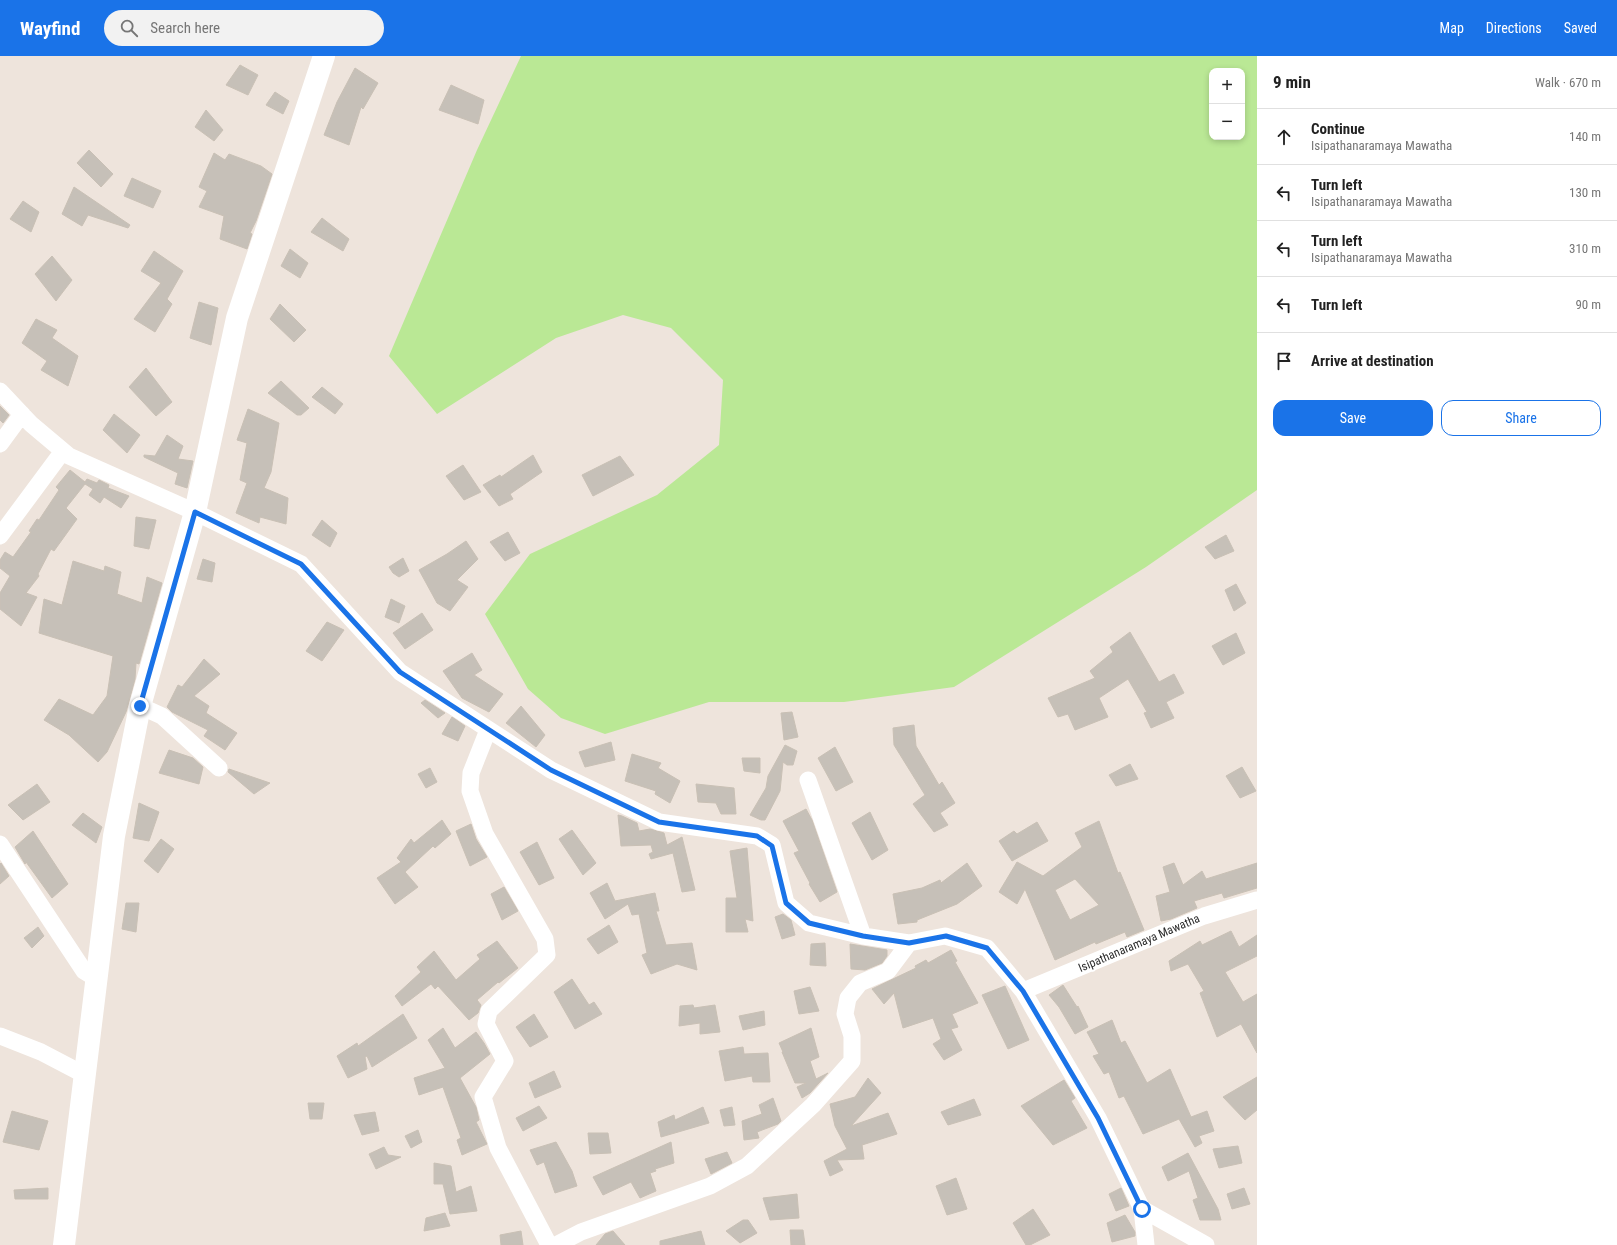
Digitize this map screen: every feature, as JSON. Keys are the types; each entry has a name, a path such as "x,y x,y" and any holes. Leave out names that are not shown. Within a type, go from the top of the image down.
{"street":[{"path":"64,1245 114,836 140,706 195,512 237,318 324,56"},
{"path":"0,392 69,456 195,512 301,564 400,672 551,770 659,822 757,836 772,846 786,903 809,923 863,936 909,943 946,936 987,948 1023,991 1098,1118 1142,1209 1146,1245"},
{"path":"0,444 22,414"},
{"path":"0,536 63,451"},
{"path":"140,706 162,716 219,768"},
{"path":"488,730 471,773 470,791 485,834 545,939 547,955 489,1010 486,1024 505,1061 483,1097 498,1148 548,1245"},
{"path":"808,780 863,936"},
{"path":"0,844 84,971 97,979"},
{"name":"Isipathanaramaya Mawatha","path":"1023,991 1204,916 1257,900"},
{"path":"556,1245 581,1232 710,1186 747,1166 813,1105 852,1061 852,1036 845,1014 848,998 860,983 888,971 909,943"},
{"path":"0,1036 41,1052 85,1075"},
{"path":"1142,1209 1206,1245"}],"green space":[{"path":"521,56 1257,56 1257,490 1146,567 954,687 844,702 709,702 605,734 561,718 528,689 485,614 530,554 657,495 719,445 723,380 671,328 623,315 556,338 437,414 389,356 477,150"}],"building":[{"path":"240,65 258,75 248,95 226,85"},
{"path":"355,68 378,83 363,109 361,107 349,145 324,135 337,102"},
{"path":"451,85 484,100 478,124 439,110"},
{"path":"275,92 289,101 283,114 266,105"},
{"path":"206,110 223,130 214,141 195,127"},
{"path":"89,150 113,174 101,187 77,163"},
{"path":"214,153 225,160 229,154 261,166 272,174 256,221 250,233 252,234 247,249 220,239 224,216 199,207 207,191 199,187"},
{"path":"132,178 161,191 153,208 124,196"},
{"path":"74,187 130,225 128,228 88,215 82,226 62,214"},
{"path":"23,201 39,212 31,232 10,219"},
{"path":"322,218 349,239 343,251 311,232"},
{"path":"290,249 308,263 300,278 281,266"},
{"path":"154,251 183,271 167,299 172,304 155,332 134,319 161,283 141,271"},
{"path":"52,256 72,280 56,301 35,274"},
{"path":"199,302 218,308 211,345 190,338"},
{"path":"280,304 306,330 294,342 270,319"},
{"path":"36,319 57,330 52,338 78,356 68,386 41,370 47,361 22,343"},
{"path":"146,368 172,402 156,416 129,387"},
{"path":"281,381 309,408 301,415 297,415 268,393"},
{"path":"322,387 343,404 335,414 312,397"},
{"path":"0,406 9,415 3,423 0,420"},
{"path":"248,409 279,423 271,472 264,488 288,498 286,524 260,517 259,523 236,513 247,483 240,480 247,443 237,440"},
{"path":"114,414 140,435 127,453 103,430"},
{"path":"167,435 183,446 178,459 193,461 187,488 175,484 178,473 144,457 144,455 155,456"},
{"path":"533,455 542,472 510,494 513,499 499,506 483,485 500,475 501,477"},
{"path":"620,456 634,475 593,496 582,475"},
{"path":"463,465 481,492 464,500 446,476"},
{"path":"70,470 85,482 87,479 97,483 99,480 109,485 108,488 129,496 121,508 104,497 100,503 89,495 93,489 85,484 66,508 77,519 54,551 51,549 38,574 39,576 26,593 37,597 21,626 0,609 0,593 10,576 0,568 0,560 5,552 13,557 31,532 29,531 37,519 39,520 59,490 56,487"},
{"path":"136,517 156,520 149,549 134,546"},
{"path":"322,520 337,533 330,547 312,535"},
{"path":"508,532 520,553 505,561 490,542"},
{"path":"1226,535 1234,551 1215,559 1205,547"},
{"path":"466,541 478,559 457,580 468,587 450,611 437,603 419,570"},
{"path":"403,558 409,571 399,577 393,573 389,567"},
{"path":"203,559 215,563 212,582 197,579"},
{"path":"73,561 104,571 105,566 121,572 117,594 142,603 147,577 162,583 139,664 136,663 135,679 126,712 107,752 98,762 69,735 44,720 59,699 93,715 107,696 113,656 39,633 44,599 62,605"},
{"path":"1236,584 1246,603 1234,611 1225,590"},
{"path":"391,599 405,606 399,623 385,617"},
{"path":"422,613 433,630 405,649 393,633"},
{"path":"327,622 344,630 322,661 306,651"},
{"path":"1130,632 1159,682 1174,674 1184,693 1166,702 1174,718 1151,728 1144,713 1147,712 1128,679 1099,698 1108,717 1075,730 1068,714 1058,717 1048,698 1095,678 1090,671 1113,652 1110,647"},
{"path":"1236,633 1245,653 1223,665 1212,646"},
{"path":"472,653 482,670 474,675 503,694 489,712 462,698 443,671"},
{"path":"204,659 220,674 194,696 209,706 206,713 237,733 225,750 204,736 208,730 172,712 167,707 178,685 182,687"},
{"path":"425,700 445,713 438,718 421,703"},
{"path":"521,706 545,735 536,747 506,723"},
{"path":"792,712 798,737 784,740 781,713"},
{"path":"452,717 465,726 458,741 442,734"},
{"path":"914,725 916,746 939,785 942,782 955,803 940,813 948,825 934,832 913,804 925,795 894,745 893,728"},
{"path":"611,742 615,760 585,767 579,752"},
{"path":"785,745 797,751 793,765 787,765 783,762 780,791 765,820 761,820 750,815 766,788 768,776"},
{"path":"835,747 853,782 836,791 818,758"},
{"path":"169,750 193,758 203,767 199,784 159,773"},
{"path":"632,754 661,763 658,768 680,781 670,803 655,794 656,791 625,781"},
{"path":"742,758 760,758 760,773 744,771"},
{"path":"1130,764 1138,779 1116,786 1109,775"},
{"path":"1242,767 1256,791 1240,798 1226,776"},
{"path":"430,768 437,782 426,788 418,774"},
{"path":"229,769 270,783 254,794 228,772"},
{"path":"37,784 50,802 23,820 8,805"},
{"path":"696,784 734,788 736,814 721,814 716,803 698,802"},
{"path":"139,803 159,812 149,841 133,838"},
{"path":"806,809 812,820 837,892 820,902 809,884 810,883 794,853 799,851 783,821"},
{"path":"870,812 888,850 872,860 852,823"},
{"path":"83,813 102,827 96,843 72,825"},
{"path":"618,815 637,823 639,831 650,829 664,833 667,845 682,837 695,890 682,892 673,853 651,859 649,854 653,852 651,845 621,846"},
{"path":"442,820 451,834 435,848 433,846 405,872 418,887 395,904 377,878 401,862 397,858 411,839 414,843"},
{"path":"1099,821 1118,873 1120,872 1144,930 1127,937 1125,932 1096,944 1095,942 1055,960 1025,889 1017,904 999,892 1017,862 1043,876 1082,847 1075,833","holes":["1075,879 1099,905 1070,920 1055,890"]},
{"path":"1037,822 1048,841 1012,861 999,841 1014,831 1017,834"},
{"path":"471,824 476,839 487,857 470,866 456,831"},
{"path":"572,830 596,863 583,875 559,839"},
{"path":"33,831 68,884 52,898 26,862 25,864 15,847"},
{"path":"161,839 174,849 158,873 144,861"},
{"path":"537,842 554,878 539,885 520,852"},
{"path":"747,848 753,921 745,919 748,932 726,932 726,898 737,898 730,851"},
{"path":"1,863 9,876 0,884 0,864"},
{"path":"967,863 982,886 957,904 917,920 917,922 898,924 893,894 922,888 940,880 941,883"},
{"path":"1174,863 1183,885 1202,871 1206,879 1257,863 1257,888 1224,898 1222,893 1194,901 1197,908 1171,919 1161,921 1156,896 1170,892 1163,867"},
{"path":"607,883 615,901 655,893 659,911 656,911 666,945 692,943 697,970 677,964 651,974 642,955 647,953 639,914 632,915 628,904 605,919 590,893"},
{"path":"504,887 518,911 502,920 491,894"},
{"path":"126,903 139,903 136,932 122,929"},
{"path":"783,914 791,920 795,935 782,939 775,917"},
{"path":"609,925 618,942 598,954 587,939"},
{"path":"38,927 44,936 32,948 24,938"},
{"path":"1231,931 1239,947 1257,935 1257,956 1225,972 1243,1002 1257,994 1257,1053 1241,1024 1217,1037 1200,993 1204,991 1188,964 1171,971 1169,961 1200,941 1202,945"},
{"path":"497,941 518,968 499,983 498,982 477,1000 481,1005 478,1013 469,1020 438,986 435,989 431,984 402,1006 395,996 421,972 417,967 434,951 456,980 480,959 477,955"},
{"path":"825,943 826,966 810,965 811,944"},
{"path":"850,944 887,950 887,956 882,963 865,970 851,969"},
{"path":"951,950 957,961 955,962 978,1003 952,1014 958,1027 951,1029 962,1050 944,1060 933,1044 941,1039 933,1018 903,1028 894,993 884,1004 872,989 916,968 915,966 926,960 928,963"},
{"path":"572,979 589,1005 594,1002 602,1014 575,1029 554,992"},
{"path":"1063,985 1077,1007 1078,1006 1088,1027 1075,1034 1059,1007 1049,995"},
{"path":"1005,986 1029,1040 1008,1049 982,995"},
{"path":"810,987 819,1011 799,1014 794,991"},
{"path":"693,1005 694,1008 715,1005 720,1032 700,1034 700,1023 679,1026 680,1006"},
{"path":"764,1011 765,1025 743,1030 739,1016"},
{"path":"403,1014 417,1038 372,1067 367,1056 365,1057 367,1069 348,1078 337,1056 357,1043 358,1046"},
{"path":"534,1014 548,1037 530,1047 516,1027"},
{"path":"1112,1020 1121,1043 1125,1041 1147,1083 1170,1069 1191,1117 1207,1111 1214,1131 1199,1136 1202,1143 1195,1147 1179,1119 1143,1134 1124,1096 1119,1098 1109,1072 1104,1074 1093,1056 1099,1054 1087,1032"},
{"path":"443,1028 455,1048 476,1032 490,1054 460,1078 476,1107 479,1120 476,1122 487,1144 462,1155 457,1140 461,1138 443,1087 419,1095 414,1078 445,1068 428,1040"},
{"path":"811,1028 819,1057 810,1061 816,1079 828,1073 810,1093 802,1098 797,1087 806,1083 795,1083 779,1043"},
{"path":"743,1047 744,1054 768,1053 770,1082 753,1082 752,1076 725,1081 719,1051"},
{"path":"554,1071 561,1087 535,1098 529,1083"},
{"path":"1257,1077 1257,1110 1245,1120 1223,1097"},
{"path":"868,1078 881,1093 851,1126 888,1113 897,1134 862,1145 864,1159 837,1160 843,1170 830,1176 824,1161 847,1149 835,1126 830,1104 855,1097"},
{"path":"1064,1080 1075,1098 1071,1101 1087,1128 1053,1145 1021,1106"},
{"path":"773,1098 781,1121 778,1124 757,1132 759,1138 744,1140 742,1121 762,1114 759,1105"},
{"path":"974,1099 981,1115 948,1125 941,1112"},
{"path":"308,1103 324,1103 322,1119 310,1119"},
{"path":"539,1106 547,1118 523,1131 516,1118"},
{"path":"703,1107 709,1123 661,1137 658,1122 674,1115 675,1120"},
{"path":"732,1107 735,1125 724,1126 720,1110"},
{"path":"12,1111 48,1121 39,1150 3,1142"},
{"path":"375,1112 379,1131 362,1135 354,1115"},
{"path":"418,1130 422,1142 411,1148 405,1136"},
{"path":"588,1133 608,1133 611,1153 590,1154"},
{"path":"556,1142 572,1171 577,1186 555,1193 544,1162 537,1165 530,1150"},
{"path":"671,1142 674,1163 655,1169 656,1171 650,1173 656,1191 640,1198 631,1182 603,1195 593,1177"},
{"path":"1238,1146 1242,1163 1219,1168 1213,1149"},
{"path":"384,1147 388,1155 401,1157 376,1169 369,1154"},
{"path":"727,1152 732,1163 711,1174 705,1159"},
{"path":"1188,1153 1218,1209 1221,1220 1200,1220 1193,1200 1198,1198 1189,1171 1168,1181 1162,1167"},
{"path":"434,1163 451,1166 456,1192 471,1186 477,1211 450,1214 443,1184 434,1184"},
{"path":"956,1178 967,1209 947,1215 936,1186"},
{"path":"48,1188 48,1199 15,1199 14,1190"},
{"path":"1121,1188 1129,1206 1116,1211 1109,1194"},
{"path":"1244,1188 1250,1204 1232,1209 1227,1194"},
{"path":"797,1194 799,1218 770,1220 763,1198"},
{"path":"1033,1209 1050,1235 1030,1245 1026,1245 1013,1223"},
{"path":"445,1213 450,1226 424,1231 426,1218"},
{"path":"1125,1215 1135,1232 1135,1236 1112,1242 1107,1223"},
{"path":"743,1220 748,1220 757,1233 740,1243 726,1231"},
{"path":"790,1230 803,1230 805,1245 791,1245"},
{"path":"521,1231 523,1245 501,1245 500,1235"},
{"path":"613,1231 625,1245 596,1245 605,1234"},
{"path":"701,1231 705,1245 660,1245 660,1241"}],"route":[{"path":"140,706 195,512 301,564 400,672 551,770 659,822 757,836 772,846 786,903 809,923 863,936 909,943 946,936 987,948 1023,991 1098,1118 1142,1209"}]}
